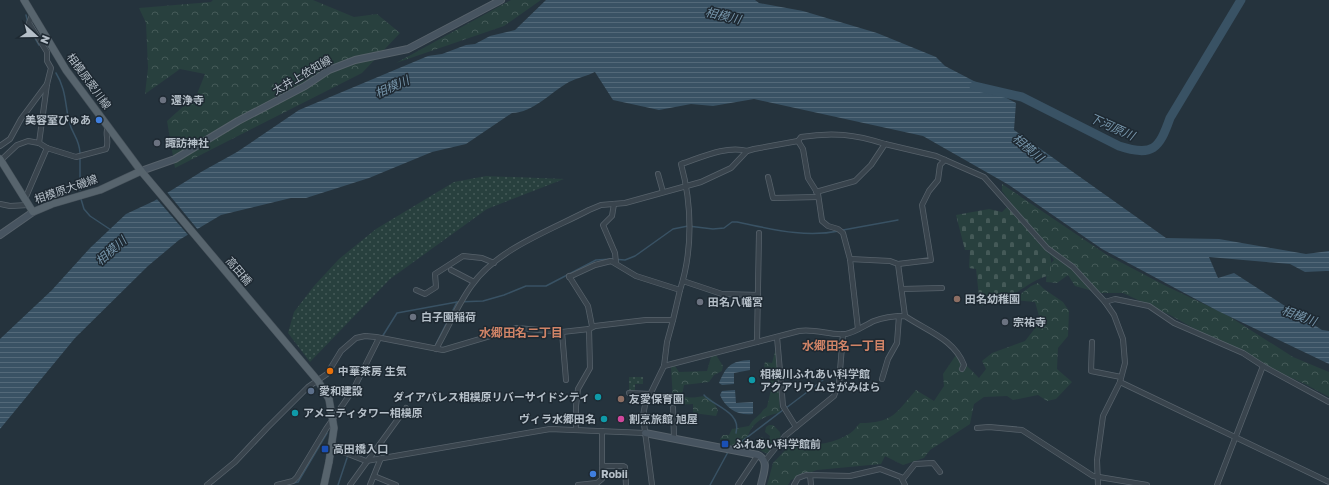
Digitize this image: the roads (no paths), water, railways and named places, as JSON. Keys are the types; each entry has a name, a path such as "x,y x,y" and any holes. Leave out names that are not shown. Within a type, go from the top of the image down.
{"main road":[{"name":"相模原愛川線","path":"24,0 66,70 143,173"},
{"name":"太井上依知線","path":"143,173 175,159 225,129 305,86 329,70 355,60 408,49 501,0"},
{"name":"相模原大磯線","path":"0,160 33,212 52,204 100,190 143,173"},
{"name":"高田橋","path":"143,173 316,379 329,399 334,428 324,485"},
{"path":"0,235 33,212"},
{"path":"645,433 674,437 758,455 765,461 761,485"}],"street":[{"path":"32,15 29,23 47,52 47,61 51,68 47,84 39,143"},
{"path":"0,146 10,139 21,119 47,84"},
{"path":"0,160 17,145 28,141 39,143 47,148 76,157 105,150 108,146 108,126"},
{"path":"436,349 460,304 474,282 494,263 512,250 589,210 601,205 625,203 700,182 732,168 747,151 754,148 798,141 801,137 832,133 860,137 945,160 984,177 1047,248 1072,267 1105,302 1114,315 1124,339 1125,363 1120,382 1103,416 1098,445 1098,485"},
{"path":"798,141 803,149 808,178 817,194 822,221 828,226 838,229 843,233 850,259 858,329"},
{"path":"768,177 773,198 817,194 855,181 871,164 885,144"},
{"path":"0,204 10,206 26,202 47,148"},
{"path":"652,485 643,416 650,394 664,366 667,342 687,265 689,224 687,186 681,164 717,153 740,150 747,151"},
{"path":"850,259 890,261 898,264 931,260 922,205 929,191 938,180 940,164 945,160"},
{"path":"658,174 664,192"},
{"path":"614,204 612,216 603,225 616,256 616,262"},
{"path":"757,342 759,233"},
{"path":"416,290 425,294 436,287 435,274 462,256 482,258 494,263"},
{"path":"576,430 578,388 590,368 590,328 588,306 569,277 595,265 611,261 616,262 636,276 680,290"},
{"path":"898,264 905,316"},
{"path":"451,270 474,282"},
{"path":"683,281 722,294 758,295"},
{"path":"902,289 942,288"},
{"path":"1105,302 1115,299 1149,306 1174,323 1243,353 1263,366 1329,402"},
{"path":"882,379 888,359 897,343 899,316"},
{"path":"664,366 809,330 844,334 858,329 875,320 905,316 948,342 960,356 964,365 962,369"},
{"path":"207,485 235,462 316,379 327,374 341,351 351,341 365,336 436,349 451,348 517,328 562,332 646,320 673,320"},
{"path":"562,332 566,380"},
{"path":"765,461 785,436 828,401 836,391 839,383 844,334"},
{"path":"778,337 783,406 796,427"},
{"path":"277,485 293,481 297,477 326,429 354,390 379,338"},
{"path":"1092,342 1091,371 1121,377"},
{"path":"1217,485 1263,366"},
{"path":"1120,382 1329,482"},
{"path":"629,393 650,394"},
{"path":"350,485 406,408"},
{"path":"672,408 674,437"},
{"path":"977,428 990,427 1024,431 1097,477 1147,485"},
{"path":"338,450 366,461 522,432 550,429 645,433"},
{"path":"578,485 600,482 602,479 602,431"},
{"path":"738,485 758,455"},
{"path":"370,485 381,458"},
{"path":"903,479 915,464 933,463 940,472"},
{"path":"602,466 625,467 626,485"},
{"path":"794,485 798,478 810,475 850,476 880,469 903,479 905,485"},
{"path":"810,475 811,485"},
{"path":"374,476 396,485"}],"water":[{"name":"相模川","path":"546,0 755,0 759,3 803,11 877,33 936,57 945,66 1016,103 1014,130 1166,238 1219,239 1306,254 1329,251 1329,271 1305,272 1290,264 1209,257 1218,278 1234,273 1322,330 1329,331 1329,364 1218,311 1102,249 1009,185 923,136 754,99 713,106 691,104 659,110 613,100 595,72 569,82 527,110 512,113 466,144 432,152 369,178 306,198 291,198 221,215 179,240 148,266 75,338 0,429 0,339 52,290 90,248 126,214 154,201 237,152 299,110 428,56 442,54 466,45 475,44 490,36 515,30"},
{"path":"750,360 750,370 734,373 734,384 722,385 719,383 724,372 734,363"},
{"path":"735,390 736,403 753,402 753,414 738,413 729,408 720,395 722,391"}],"waterway":[{"name":"下河原川","path":"974,86 1022,97 1119,146 1140,151 1147,150 1153,148 1162,137 1170,118 1241,0"},
{"path":"26,15 28,23"},
{"path":"28,26 39,45"},
{"path":"56,73 62,85 69,121 77,140 80,153"},
{"path":"80,158 80,190"},
{"path":"81,199 84,209 90,216 111,230"},
{"path":"843,230 898,220"},
{"path":"382,337 397,313 457,302 483,301 504,295 526,286 546,286 596,260 625,260 635,256 673,229 688,226 713,229 724,228 732,222 737,222 788,232 813,234 839,231"},
{"path":"436,344 457,302"},
{"path":"355,391 368,365"},
{"path":"786,408 823,380"},
{"path":"704,395 731,415 737,426 736,433"},
{"path":"737,445 783,410"},
{"path":"293,483 298,482 327,433"},
{"path":"710,485 728,452"},
{"path":"338,485 347,458"}],"place":[{"name":"還浄寺","path":"163,100"},
{"name":"美容室ぴゅあ","path":"99,120"},
{"name":"諏訪神社","path":"157,143"},
{"name":"田名幼稚園","path":"957,299"},
{"name":"田名八幡宮","path":"700,302"},
{"name":"白子園稲荷","path":"413,317"},
{"name":"宗祐寺","path":"1005,322"},
{"name":"中華茶房 生気","path":"330,371"},
{"name":"相模川ふれあい科学館 アクアリウムさがみはら","path":"752,380"},
{"name":"愛和建設","path":"311,391"},
{"name":"ダイアパレス相模原リバーサイドシティ","path":"598,397"},
{"name":"友愛保育園","path":"621,399"},
{"name":"アメニティタワー相模原","path":"295,413"},
{"name":"ヴィラ水郷田名","path":"604,419"},
{"name":"割烹旅館 旭屋","path":"621,419"},
{"name":"ふれあい科学館前","path":"725,444"},
{"name":"高田橋入口","path":"325,449"},
{"name":"Robii","path":"593,474"}],"district":[{"name":"水郷田名二丁目","path":"521,333"},
{"name":"水郷田名一丁目","path":"844,346"}]}
